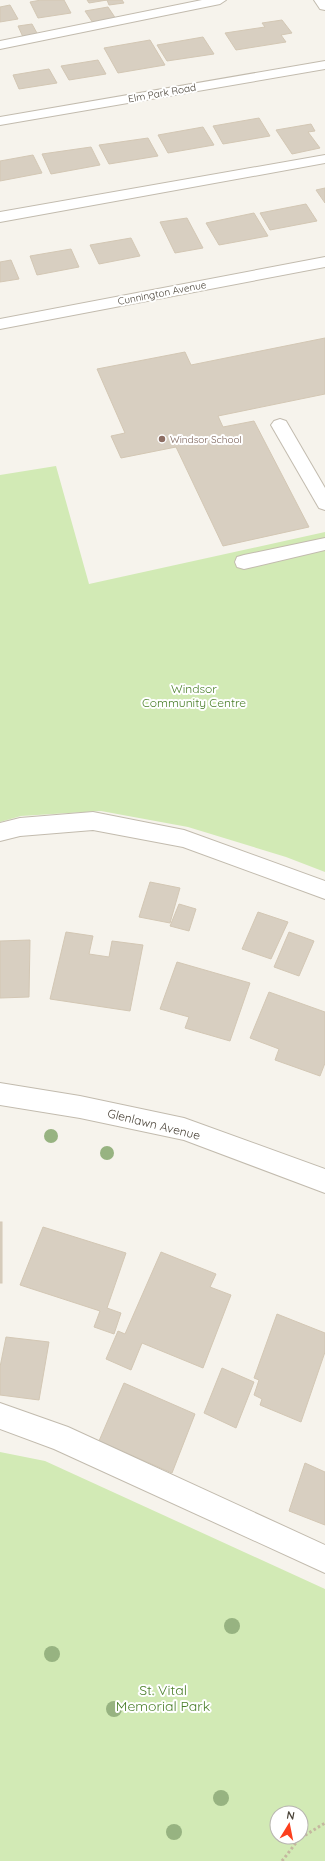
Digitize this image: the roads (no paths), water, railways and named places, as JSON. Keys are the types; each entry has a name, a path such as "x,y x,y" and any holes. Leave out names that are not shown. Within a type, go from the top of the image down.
{"street":[{"path":"0,44 45,37 220,0"},
{"path":"320,0 325,6"},
{"name":"Elm Park Road","path":"0,121 325,65"},
{"path":"0,217 325,159"},
{"name":"Cunnington Avenue","path":"0,324 325,262"},
{"path":"280,425 325,504"},
{"path":"244,562 325,544"},
{"path":"0,832 20,827 93,821 184,839 325,890"},
{"name":"Glenlawn Avenue","path":"0,1094 80,1106 184,1129 325,1182"},
{"path":"0,1416 58,1437 325,1559"}],"place":[{"name":"Windsor School","path":"162,439"}],"park label":[{"name":"Windsor Community Centre","path":"194,695"},
{"name":"St. Vital Memorial Park","path":"163,1698"}]}
